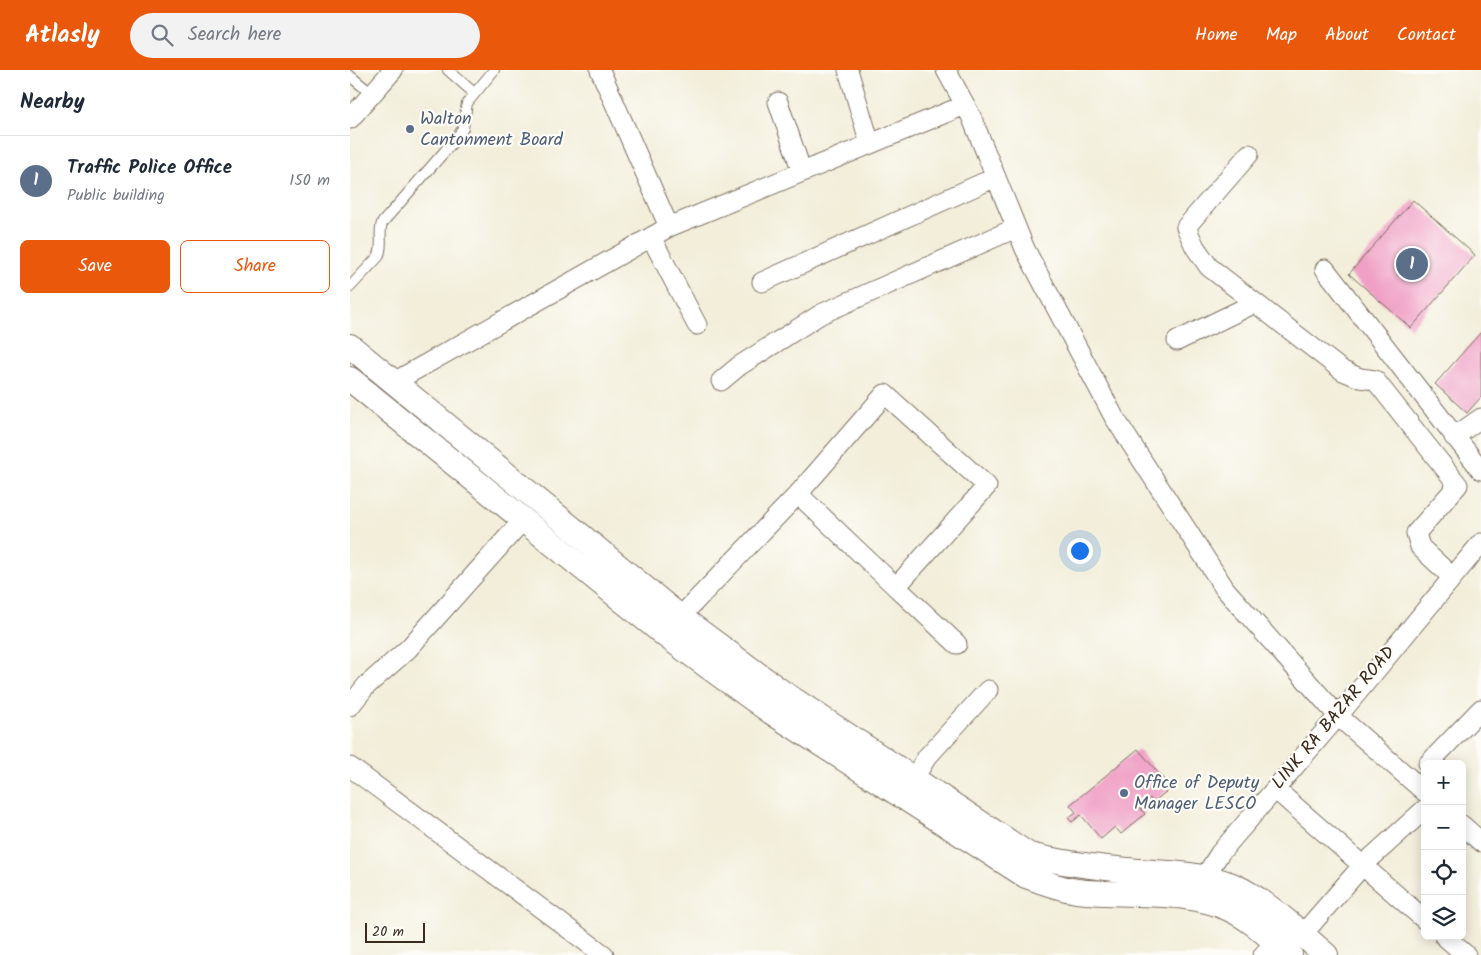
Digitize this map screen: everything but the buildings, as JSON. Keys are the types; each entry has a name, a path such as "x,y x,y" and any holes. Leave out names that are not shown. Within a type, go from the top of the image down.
{"street":[{"path":"350,119 393,70"},
{"path":"600,70 669,227"},
{"path":"848,70 870,144"},
{"path":"946,70 965,105 1025,249 1114,417 1225,589 1338,716 1418,786"},
{"path":"778,102 802,172"},
{"path":"394,382 669,227 965,105"},
{"path":"1249,154 1186,227 1195,247 1209,266 1343,371 1360,378 1375,380 1458,485 1416,534 1420,546 1452,577"},
{"path":"762,282 996,177"},
{"path":"721,380 821,314 1016,228"},
{"path":"651,237 697,325"},
{"path":"1325,269 1481,470"},
{"path":"1177,341 1255,303"},
{"path":"350,346 680,617 780,690 908,788"},
{"path":"350,379 665,635 721,676 908,788 1030,855 1075,865 1176,874 1243,916 1276,951"},
{"path":"680,617 798,494 885,394 987,486 896,587"},
{"path":"1454,437 1481,418"},
{"path":"798,494 958,644"},
{"path":"350,706 366,686 408,649 522,520"},
{"name":"LINK RA BAZAR ROAD","path":"1202,889 1220,853 1338,716 1481,543"},
{"path":"908,788 927,757 988,690"},
{"path":"1432,760 1481,709"},
{"path":"350,767 604,955"},
{"path":"1275,789 1421,917"},
{"path":"1302,934 1362,866 1421,814"},
{"path":"1466,829 1481,842"},
{"path":"1202,889 1219,881 1245,892 1260,901 1326,955"},
{"path":"1449,940 1466,955"}],"lane":[{"path":"448,70 474,93"},
{"path":"350,287 381,251 380,229 382,223 459,135 466,103 494,70"},
{"path":"350,76 372,94"}],"place":[{"name":"Walton Cantonment Board","path":"410,129"},
{"name":"Traffic Police Office","path":"1412,264"},
{"name":"Office of Deputy Manager LESCO","path":"1124,793"}]}
